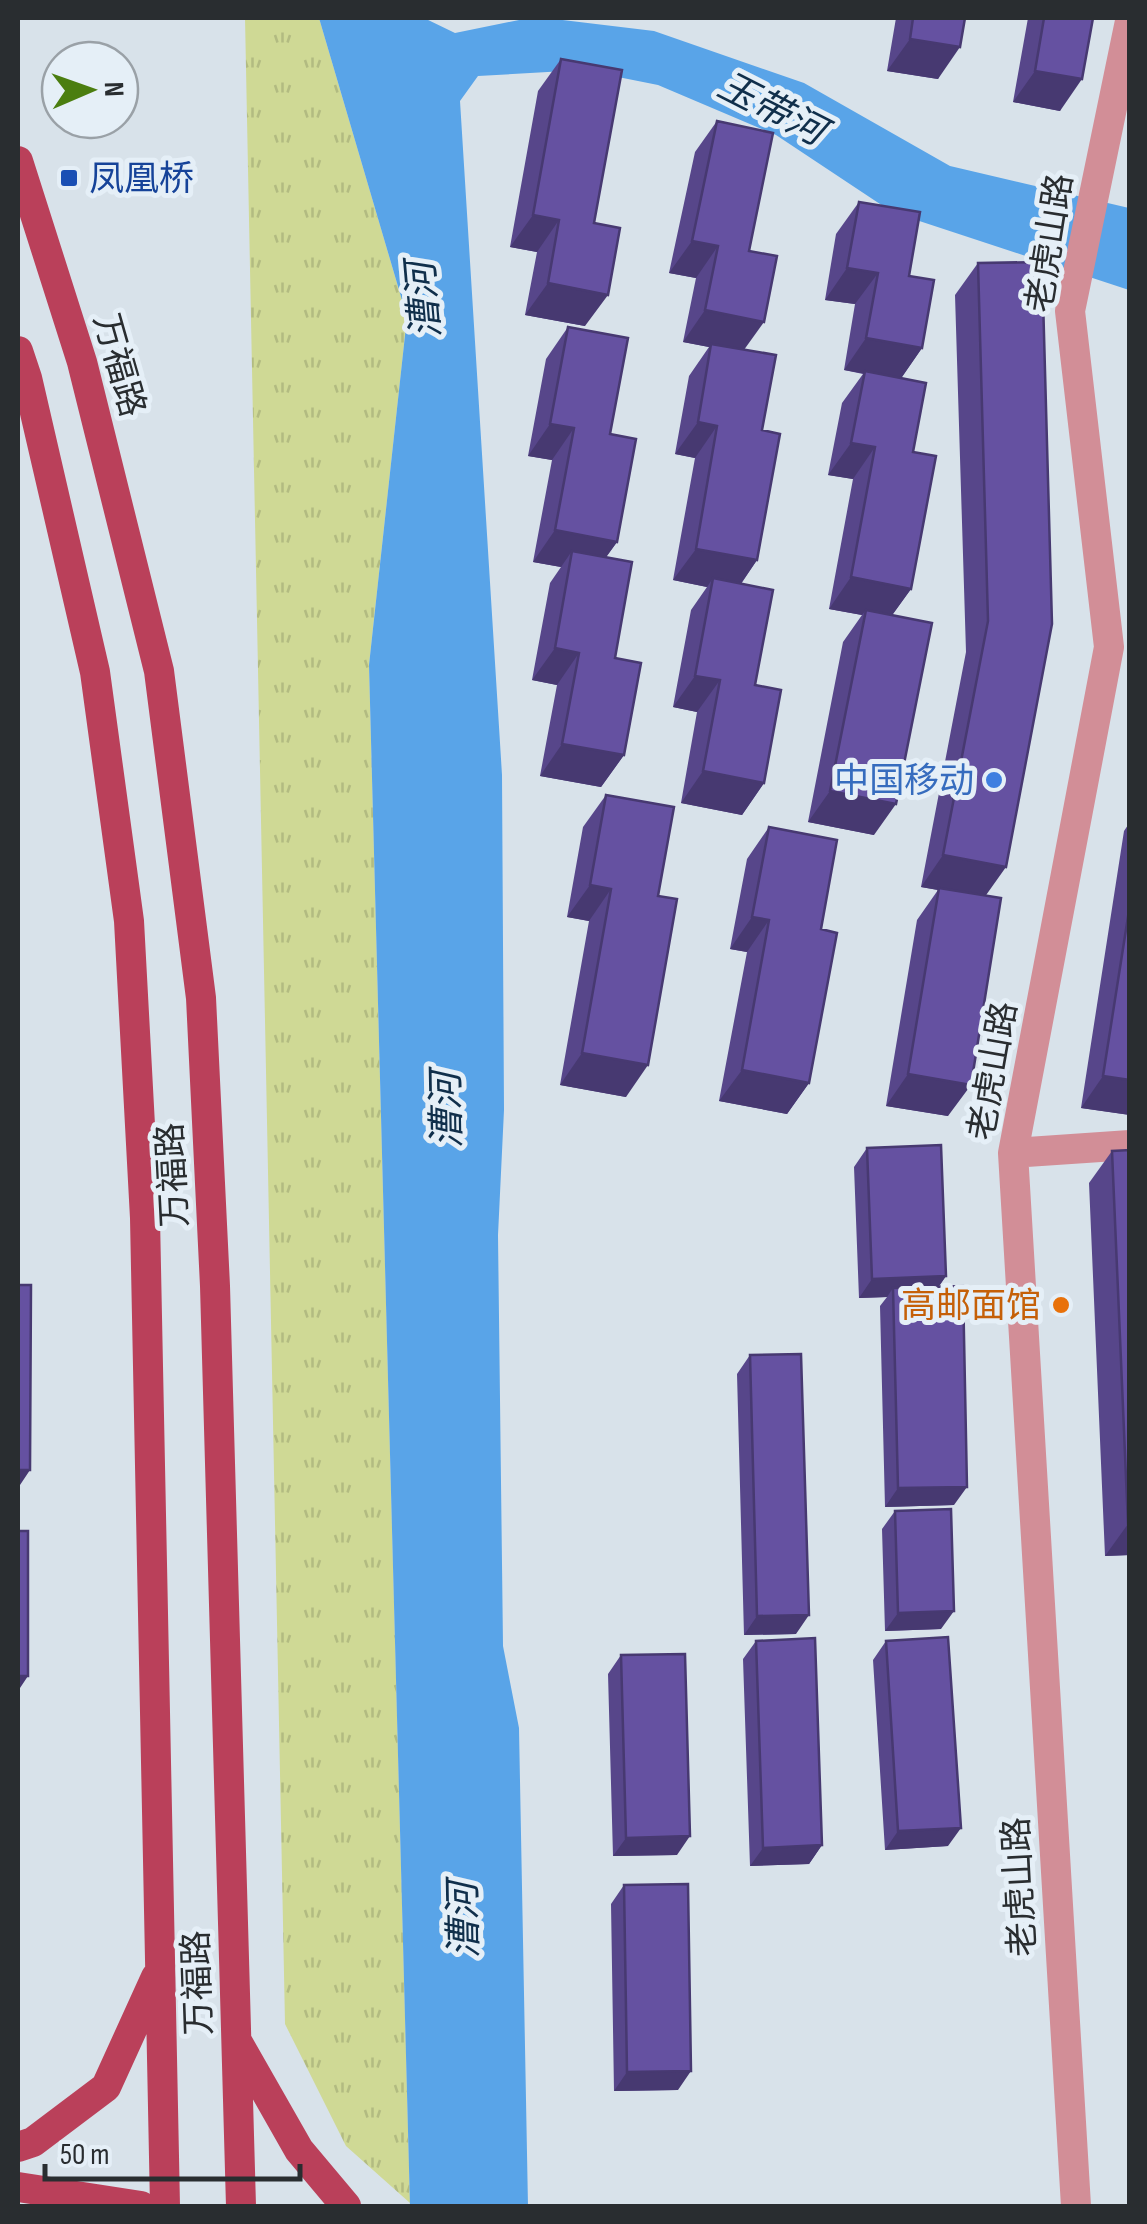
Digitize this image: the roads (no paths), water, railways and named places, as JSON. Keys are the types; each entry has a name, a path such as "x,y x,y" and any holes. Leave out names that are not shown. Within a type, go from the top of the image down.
{"main road":[{"name":"万福路","path":"18,161 82,362 159,670 201,998 215,1286 241,2206"},
{"name":"万福路","path":"18,351 32,396 95,672 129,920 145,1218 165,2206"},
{"path":"18,2147 32,2142 106,2087 160,1970"},
{"path":"236,2040 299,2150 346,2206"},
{"path":"18,2186 140,2206"}],"street":[{"name":"老虎山路","path":"1076,2206 1013,1153 1109,648 1070,312 1130,21"},
{"path":"1013,1153 1130,1146"}],"water":[{"path":"319,18 424,18 455,33 529,18 654,31 804,83 950,166 1129,208 1129,290 892,212 776,135 658,85 583,70 478,76 460,101 502,775 504,1110 498,1235 503,1646 519,1728 528,2206 410,2206 369,665 407,317"}],"place":[{"name":"凤凰桥","path":"69,178"},
{"name":"中国移动","path":"994,780"},
{"name":"高邮面馆","path":"1061,1305"}],"water label":[{"name":"玉带河","path":"772,108"},
{"name":"漕河","path":"423,300"},
{"name":"漕河","path":"446,1110"},
{"name":"漕河","path":"463,1920"}]}
